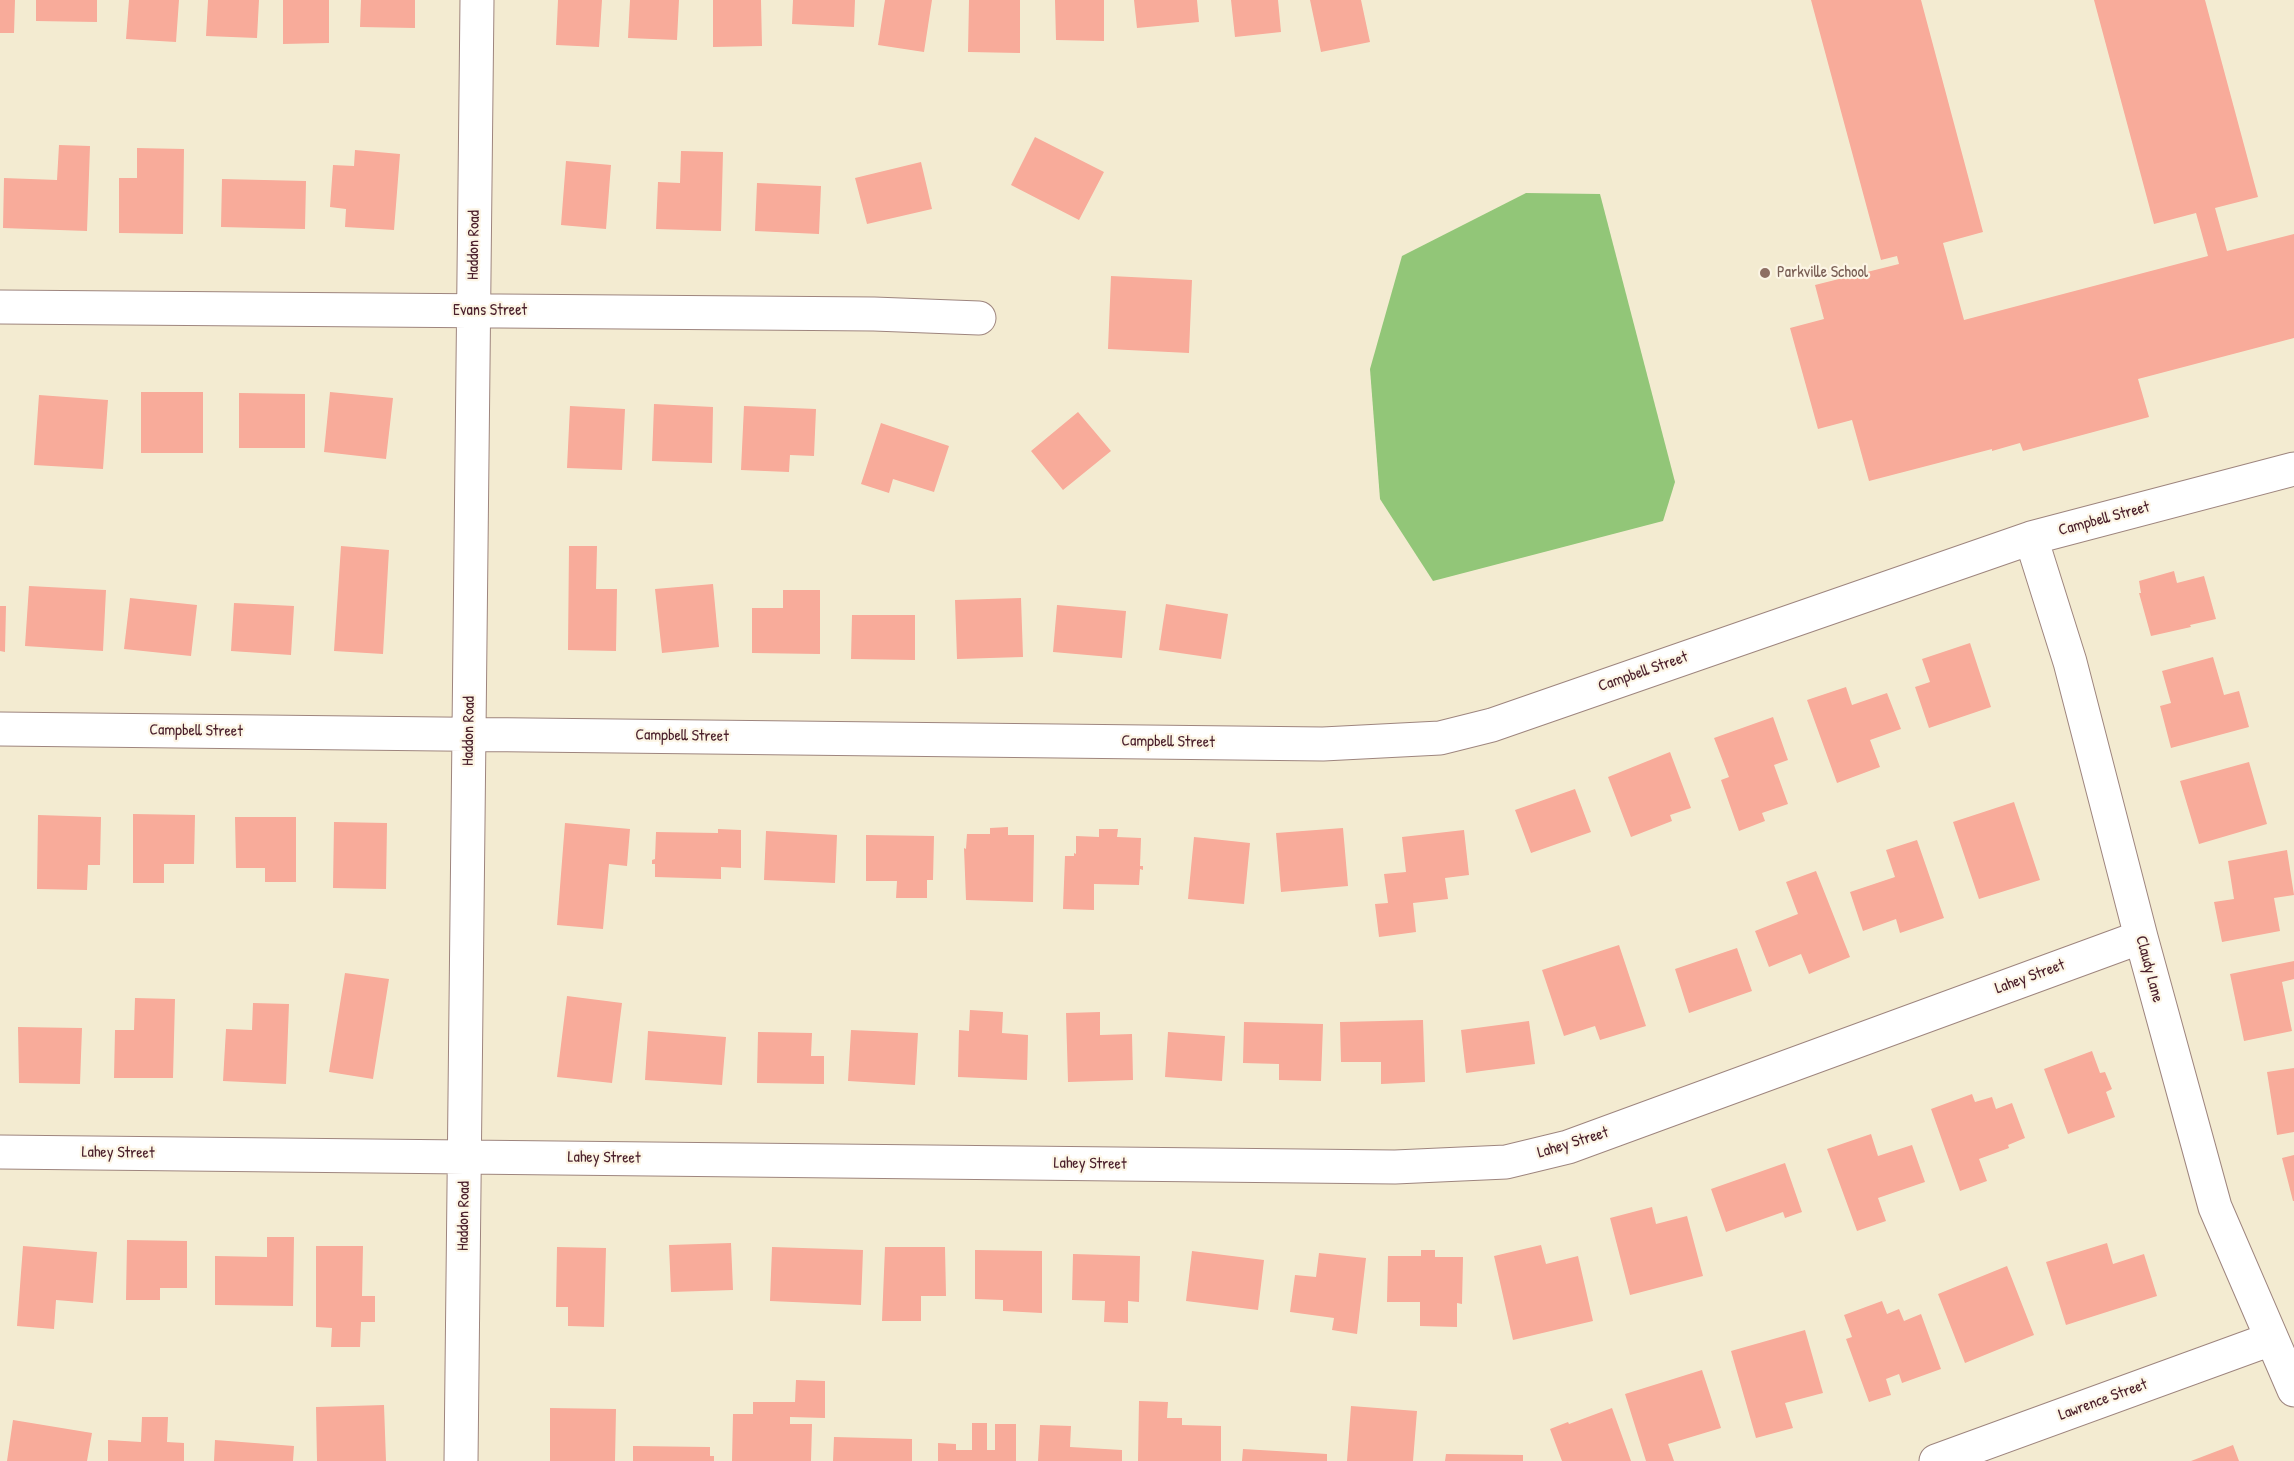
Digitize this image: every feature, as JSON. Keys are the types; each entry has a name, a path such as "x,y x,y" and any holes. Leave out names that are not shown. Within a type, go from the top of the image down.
{"street":[{"name":"Haddon Road","path":"461,1461 477,0"},
{"name":"Evans Street","path":"0,307 874,314 979,318"},
{"name":"Campbell Street","path":"0,729 1311,744 1440,738 1492,725 2031,538 2294,470"},
{"name":"Claudy Lane","path":"2031,538 2070,662 2141,937 2215,1207 2294,1390"},
{"name":"Lahey Street","path":"0,1152 1395,1167 1506,1162 1568,1147 2141,937"},
{"name":"Lawrence Street","path":"1936,1461 2271,1339"}],"green space":[{"path":"1526,193 1600,194 1675,482 1663,521 1433,581 1380,499 1370,369 1402,256"}],"building":[{"path":"0,0 15,0 14,33 0,33"},
{"path":"36,0 97,0 97,22 36,21"},
{"path":"129,0 179,0 176,42 126,39"},
{"path":"208,0 259,0 257,38 206,36"},
{"path":"283,0 329,0 329,43 283,44"},
{"path":"361,0 415,0 415,28 360,27"},
{"path":"558,0 602,0 599,47 556,45"},
{"path":"630,0 679,0 677,40 628,38"},
{"path":"713,0 761,0 762,46 713,47"},
{"path":"793,0 855,0 854,27 792,24"},
{"path":"885,0 932,0 924,52 878,45"},
{"path":"969,0 1020,0 1020,53 968,52"},
{"path":"1055,0 1104,0 1104,41 1056,40"},
{"path":"1134,0 1197,0 1199,22 1137,28"},
{"path":"1231,0 1278,0 1281,32 1235,37"},
{"path":"1310,0 1361,0 1370,42 1321,52"},
{"path":"1811,0 1921,0 1983,232 1943,243 1964,320 2208,256 2196,213 2154,224 2094,0 2205,0 2258,197 2215,208 2227,251 2294,234 2294,338 2138,379 2149,417 2023,451 2020,443 1869,481 1852,420 1818,429 1790,328 1824,319 1815,285 1899,264 1897,256 1881,260"},
{"path":"1035,137 1104,172 1079,220 1011,185"},
{"path":"59,145 90,146 87,231 3,228 4,178 57,180"},
{"path":"137,148 184,149 183,234 119,233 119,178 137,178"},
{"path":"355,150 400,154 394,230 345,227 346,209 330,207 333,165 354,166"},
{"path":"681,151 723,152 721,231 656,229 658,182 680,183"},
{"path":"566,161 611,165 606,229 561,225"},
{"path":"921,162 932,209 867,224 855,178"},
{"path":"222,179 306,181 305,229 221,227"},
{"path":"757,183 821,186 819,234 755,231"},
{"path":"1111,276 1192,280 1189,353 1108,349"},
{"path":"141,392 203,392 203,453 141,453"},
{"path":"330,392 393,398 386,459 324,452"},
{"path":"239,393 305,394 305,448 239,448"},
{"path":"39,395 108,400 103,469 34,465"},
{"path":"654,404 713,407 712,463 652,461"},
{"path":"570,406 625,409 622,470 567,468"},
{"path":"744,406 816,409 814,456 790,455 789,472 741,470"},
{"path":"1078,412 1111,451 1063,490 1031,451"},
{"path":"881,423 949,446 934,492 893,479 889,493 861,484"},
{"path":"341,546 389,550 383,654 334,651"},
{"path":"569,546 597,546 596,589 617,589 616,651 568,650"},
{"path":"2174,571 2177,583 2204,576 2216,619 2151,636 2139,593 2141,593 2139,581"},
{"path":"713,584 719,647 662,653 655,589"},
{"path":"29,586 106,590 103,651 25,646"},
{"path":"783,590 820,590 820,654 752,653 752,608 783,608"},
{"path":"130,598 197,605 191,656 124,649"},
{"path":"1021,598 1023,657 957,659 955,600"},
{"path":"234,603 294,606 291,655 231,651"},
{"path":"1166,604 1228,614 1221,659 1159,650"},
{"path":"1057,605 1126,611 1122,658 1053,652"},
{"path":"0,606 6,606 5,652 0,651"},
{"path":"852,615 915,615 915,660 851,659"},
{"path":"1970,643 1991,707 1929,728 1915,687 1930,682 1922,659"},
{"path":"2213,657 2224,695 2239,691 2249,727 2171,748 2160,706 2171,703 2162,671"},
{"path":"1846,687 1852,705 1887,693 1901,729 1870,740 1880,767 1837,783 1807,700"},
{"path":"1773,717 1788,760 1774,765 1788,804 1762,813 1765,821 1739,831 1721,780 1729,777 1714,738"},
{"path":"1670,752 1691,808 1670,815 1672,821 1631,837 1608,777"},
{"path":"2249,762 2267,824 2199,844 2180,781"},
{"path":"1575,789 1591,832 1531,853 1515,810"},
{"path":"2014,802 2040,880 1979,899 1953,822"},
{"path":"133,814 195,815 194,864 164,864 164,883 133,883"},
{"path":"38,815 101,817 100,865 88,865 87,890 37,889"},
{"path":"235,817 296,817 296,882 265,882 265,868 236,868"},
{"path":"334,822 387,823 386,889 333,888"},
{"path":"565,823 630,829 627,866 609,864 603,929 557,925"},
{"path":"1008,827 1008,835 1034,835 1033,902 966,900 964,848 966,849 967,834 990,834 990,828"},
{"path":"1343,828 1348,886 1281,892 1276,833"},
{"path":"718,829 741,830 741,868 721,867 721,879 655,877 655,864 652,864 652,860 655,859 656,832 718,833"},
{"path":"1099,829 1118,829 1117,837 1141,838 1140,866 1143,866 1143,870 1140,869 1139,885 1094,884 1094,910 1063,909 1065,856 1076,854 1076,836 1099,837"},
{"path":"1464,830 1469,875 1445,878 1448,899 1413,903 1416,932 1379,937 1375,904 1388,903 1384,874 1406,872 1402,837"},
{"path":"766,831 837,835 835,883 764,880"},
{"path":"866,835 934,836 933,880 927,880 927,898 896,898 897,881 866,881"},
{"path":"1194,837 1250,843 1244,904 1188,899"},
{"path":"1917,840 1944,918 1900,933 1896,919 1863,931 1850,892 1895,877 1886,850"},
{"path":"2287,850 2294,895 2274,898 2280,931 2222,942 2214,902 2234,899 2228,861"},
{"path":"1816,871 1850,957 1809,974 1801,954 1769,967 1755,931 1798,914 1786,882"},
{"path":"1619,945 1646,1026 1600,1040 1595,1026 1564,1036 1542,970"},
{"path":"1737,948 1752,991 1689,1013 1675,969"},
{"path":"2294,961 2294,979 2282,982 2292,1031 2244,1041 2230,974"},
{"path":"345,973 389,979 373,1079 329,1072"},
{"path":"567,996 622,1003 612,1083 557,1077"},
{"path":"135,998 175,999 173,1078 114,1078 115,1030 134,1030"},
{"path":"253,1003 289,1004 286,1084 223,1081 226,1029 252,1030"},
{"path":"970,1010 1003,1012 1002,1033 1028,1035 1027,1080 958,1077 959,1030 969,1031"},
{"path":"1100,1012 1100,1035 1132,1034 1133,1080 1068,1082 1066,1013"},
{"path":"1423,1020 1425,1082 1381,1084 1381,1062 1341,1062 1340,1022"},
{"path":"1529,1021 1535,1064 1466,1073 1461,1030"},
{"path":"1244,1022 1323,1024 1321,1081 1279,1080 1279,1064 1243,1063"},
{"path":"18,1027 82,1028 80,1084 19,1083"},
{"path":"851,1030 918,1033 915,1085 848,1081"},
{"path":"648,1031 726,1037 722,1085 645,1080"},
{"path":"758,1032 812,1033 811,1056 824,1056 824,1084 757,1083"},
{"path":"1168,1032 1225,1036 1222,1081 1165,1077"},
{"path":"2092,1051 2100,1073 2105,1072 2112,1089 2106,1092 2115,1117 2068,1134 2044,1069"},
{"path":"2294,1068 2294,1132 2277,1135 2267,1072"},
{"path":"1972,1094 1975,1102 1992,1097 1996,1109 2012,1103 2025,1138 2008,1145 2009,1148 1979,1159 1987,1181 1960,1191 1931,1109"},
{"path":"1871,1134 1878,1156 1912,1145 1925,1182 1878,1198 1886,1221 1857,1231 1827,1149"},
{"path":"2294,1155 2294,1201 2293,1201 2282,1158"},
{"path":"1785,1163 1802,1212 1785,1218 1783,1212 1726,1232 1711,1189"},
{"path":"1652,1207 1656,1224 1687,1216 1703,1276 1630,1295 1610,1218"},
{"path":"267,1237 294,1237 293,1306 215,1305 215,1256 267,1257"},
{"path":"127,1240 187,1241 187,1288 160,1288 160,1300 126,1300"},
{"path":"731,1243 733,1290 671,1292 669,1245"},
{"path":"2107,1243 2113,1264 2144,1254 2157,1296 2066,1325 2046,1262"},
{"path":"1541,1245 1546,1264 1578,1256 1593,1321 1513,1340 1494,1256"},
{"path":"23,1246 97,1252 93,1303 56,1300 54,1329 17,1326"},
{"path":"316,1246 363,1246 362,1296 375,1296 375,1322 361,1322 360,1347 331,1347 332,1328 316,1327"},
{"path":"557,1247 606,1248 604,1327 568,1326 568,1307 556,1307"},
{"path":"772,1247 863,1250 861,1305 770,1301"},
{"path":"885,1247 945,1247 946,1296 921,1296 921,1321 882,1321"},
{"path":"975,1250 1042,1251 1042,1313 1003,1311 1003,1300 975,1299"},
{"path":"1421,1250 1435,1250 1435,1257 1463,1257 1462,1304 1457,1303 1457,1327 1420,1326 1420,1302 1387,1302 1388,1256 1421,1256"},
{"path":"1192,1251 1264,1260 1258,1310 1186,1301"},
{"path":"1319,1253 1366,1258 1357,1334 1332,1330 1334,1318 1290,1312 1295,1275 1316,1277"},
{"path":"1073,1254 1140,1256 1139,1302 1128,1301 1128,1323 1104,1322 1105,1301 1072,1300"},
{"path":"2007,1266 2034,1335 1965,1363 1938,1294"},
{"path":"1882,1301 1887,1314 1899,1309 1904,1321 1921,1314 1941,1369 1902,1383 1899,1374 1886,1379 1891,1395 1869,1402 1846,1339 1852,1337 1844,1315"},
{"path":"1805,1330 1823,1393 1785,1403 1793,1428 1756,1438 1731,1351"},
{"path":"1702,1370 1721,1428 1668,1444 1674,1461 1646,1461 1625,1394"},
{"path":"796,1380 825,1381 825,1418 790,1417 790,1424 812,1424 811,1461 732,1461 733,1414 753,1414 753,1402 795,1402"},
{"path":"1139,1401 1168,1402 1167,1418 1182,1418 1182,1425 1221,1426 1221,1461 1138,1461"},
{"path":"384,1405 386,1461 317,1461 316,1407"},
{"path":"1351,1406 1417,1411 1413,1461 1347,1461"},
{"path":"550,1408 616,1409 615,1461 550,1461"},
{"path":"1612,1408 1631,1461 1562,1461 1550,1429"},
{"path":"142,1417 168,1417 167,1442 184,1443 184,1461 108,1461 108,1440 141,1442"},
{"path":"13,1420 92,1433 87,1461 7,1461"},
{"path":"972,1423 987,1423 987,1450 995,1450 995,1424 1016,1424 1016,1461 938,1461 938,1443 956,1444 956,1450 972,1450"},
{"path":"1040,1425 1071,1426 1070,1447 1122,1450 1122,1461 1038,1461"},
{"path":"834,1437 912,1439 912,1461 833,1461"},
{"path":"215,1440 294,1446 293,1461 214,1461"},
{"path":"2233,1445 2239,1461 2191,1461"},
{"path":"633,1446 710,1447 710,1456 714,1456 714,1461 633,1461"},
{"path":"1243,1449 1327,1454 1327,1461 1242,1461"},
{"path":"1446,1454 1523,1455 1523,1461 1445,1461"}],"place":[{"name":"Parkville School","path":"1765,273"}]}
